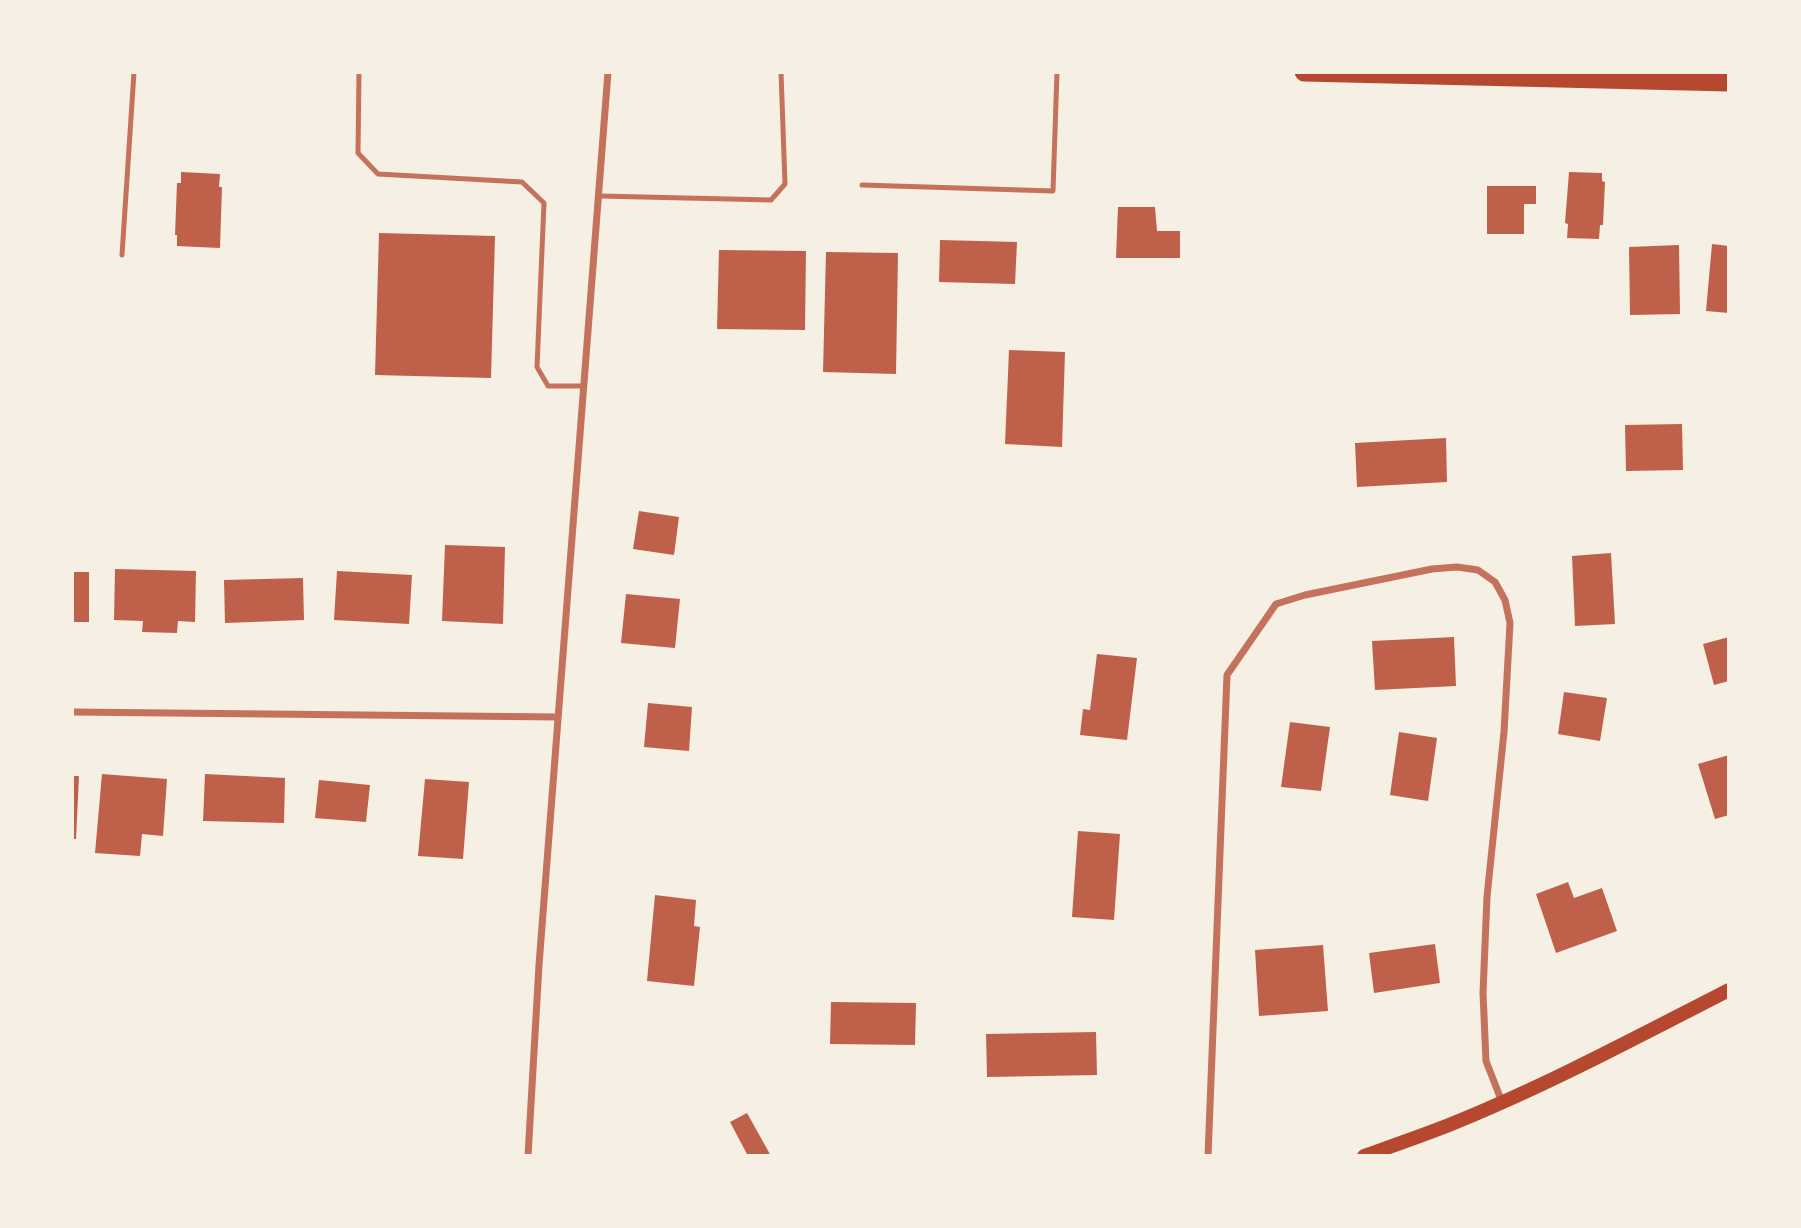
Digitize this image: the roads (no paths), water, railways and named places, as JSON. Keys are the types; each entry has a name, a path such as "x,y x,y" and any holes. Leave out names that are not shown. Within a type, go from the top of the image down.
{"highway":[{"path":"1304,72 1729,82"}],"main road":[{"path":"1364,1156 1450,1125 1502,1102 1612,1051 1729,990"}],"street":[{"path":"528,1156 539,965 608,72"},
{"path":"1208,1156 1227,676 1276,604 1305,595 1432,569 1457,567 1478,570 1495,582 1505,600 1510,623 1504,732 1487,897 1483,993 1486,1061 1502,1102"},
{"path":"72,712 558,717"}],"lane":[{"path":"122,255 134,72"},
{"path":"359,72 358,153 378,174 522,182 544,203 537,367 548,386 584,386"},
{"path":"600,196 771,200 785,184 781,72"},
{"path":"862,185 1053,191 1057,72"}]}
